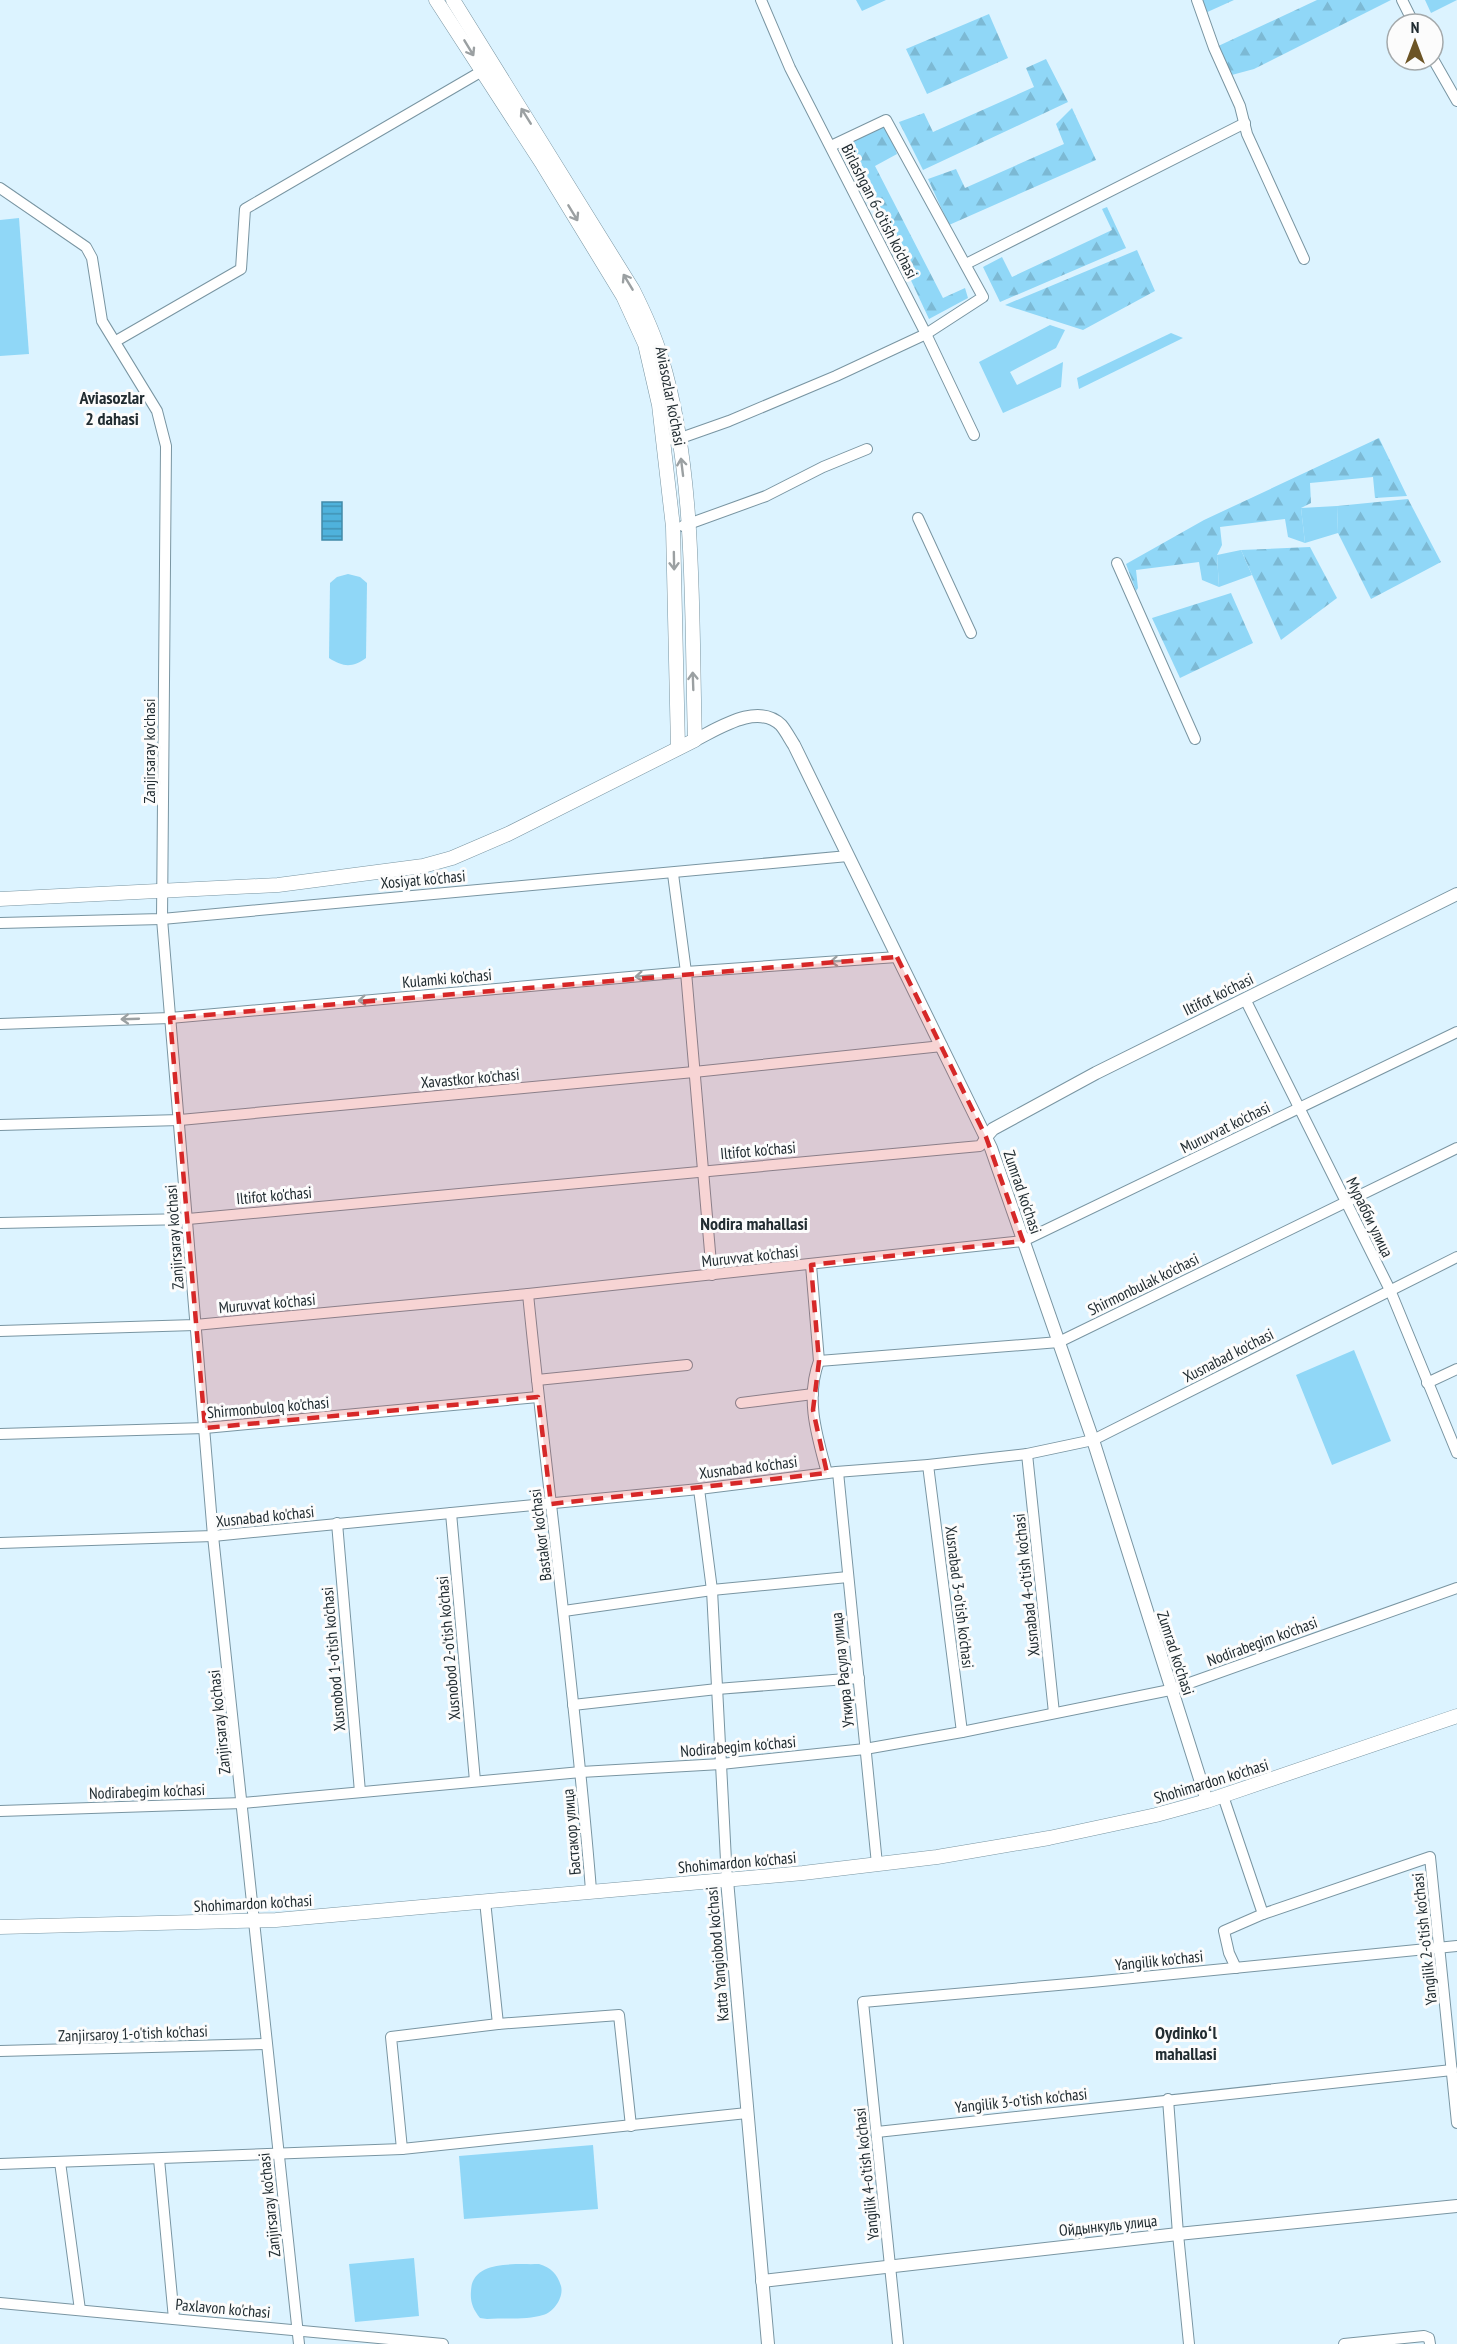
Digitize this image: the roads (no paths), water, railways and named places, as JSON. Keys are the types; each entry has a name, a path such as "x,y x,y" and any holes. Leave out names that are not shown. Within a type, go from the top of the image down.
{"main road":[{"name":"Aviasozlar ko'chasi","path":"436,0 488,67"},
{"name":"Aviasozlar ko'chasi","path":"453,0 543,165 628,307 642,336 671,440 688,526 695,740"},
{"name":"Aviasozlar ko'chasi","path":"671,440 678,748"},
{"name":"Zumrad ko'chasi","path":"678,748 695,740"},
{"name":"Xosiyat ko'chasi","path":"0,899 278,885 393,871 437,862 507,834 678,748"},
{"name":"Shohimardon ko'chasi","path":"0,1927 255,1921 591,1890 727,1880 877,1864 1048,1839 1156,1815 1223,1796 1457,1716"}],"street":[{"name":"Birlashgan 6-o'tish ko'chasi","path":"760,0 790,68 926,334 974,435"},
{"path":"1197,0 1214,48 1240,106 1247,134 1304,259"},
{"path":"116,341 241,268 245,209 488,67"},
{"path":"1440,72 1457,101"},
{"path":"671,440 729,422 836,376 926,334 982,297 886,120 831,146"},
{"path":"966,264 1245,123"},
{"name":"Zanjirsaray ko'chasi","path":"0,188 86,247 92,258 102,321 157,411 166,446 162,919 213,1536 299,2344"},
{"path":"673,527 688,526 766,496 823,467 867,449"},
{"path":"918,518 971,633"},
{"path":"1117,563 1195,739"},
{"name":"Zumrad ko'chasi","path":"695,740 748,717 765,717 779,723 794,745 986,1137 1092,1440 1207,1801"},
{"name":"Xosiyat ko'chasi","path":"0,923 162,919 848,856"},
{"path":"674,873 686,972 712,1275"},
{"name":"Iltifot ko'chasi","path":"0,1223 188,1220 980,1146 993,1129 1096,1073 1457,894"},
{"name":"Kulamki ko'chasi","path":"0,1024 170,1018 686,972 897,957"},
{"name":"Мурабби улица","path":"1245,999 1390,1290 1457,1453"},
{"name":"Muruvvat ko'chasi","path":"0,1331 195,1325 528,1294 1023,1241 1457,1032"},
{"name":"Xavastkor ko'chasi","path":"0,1125 180,1120 694,1072 942,1046"},
{"name":"Shirmonbulak ko'chasi","path":"819,1361 1059,1341 1457,1148"},
{"name":"Xusnabad ko'chasi","path":"0,1543 213,1536 551,1504 1027,1454 1092,1440 1457,1257"},
{"name":"Уткира Расула улица","path":"811,1265 819,1361 814,1376 815,1427 832,1473 848,1577 877,1864"},
{"name":"Bastakor ko'chasi","path":"528,1294 581,1772"},
{"path":"537,1380 687,1365"},
{"path":"1427,1383 1457,1369"},
{"path":"741,1403 813,1394"},
{"name":"Shirmonbuloq ko'chasi","path":"0,1434 205,1428 538,1397"},
{"name":"Xusnabad 4-o'tish ko'chasi","path":"1027,1454 1054,1713"},
{"name":"Xusnabad 3-o'tish ko'chasi","path":"928,1465 962,1732"},
{"name":"Katta Yangiobod ko'chasi","path":"699,1489 712,1590 727,1880 768,2344"},
{"name":"Xusnobod 2-o'tish ko'chasi","path":"451,1513 475,1781"},
{"name":"Xusnobod 1-o'tish ko'chasi","path":"337,1523 360,1792"},
{"path":"564,1611 712,1590 848,1577"},
{"name":"Nodirabegim ko'chasi","path":"0,1812 243,1803 581,1772 721,1764 865,1749 1170,1690 1457,1588"},
{"path":"573,1705 717,1689 859,1678"},
{"name":"Бастакор улица","path":"581,1772 591,1890"},
{"path":"1223,1796 1263,1914"},
{"name":"Yangilik 2-o'tish ko'chasi","path":"1236,1968 1224,1932 1263,1914 1430,1857 1457,2123"},
{"path":"485,1901 498,2024"},
{"name":"Yangilik ko'chasi","path":"863,2002 1457,1946"},
{"name":"Yangilik 4-o'tish ko'chasi","path":"863,2002 898,2344"},
{"path":"402,2149 391,2037 498,2024 618,2015 631,2126"},
{"name":"Zanjirsaroy 1-o'tish ko'chasi","path":"0,2051 267,2044"},
{"name":"Yangilik 3-o'tish ko'chasi","path":"877,2132 1452,2070"},
{"path":"1168,2099 1189,2344"},
{"path":"0,2164 402,2149 747,2114"},
{"path":"159,2159 174,2319"},
{"path":"60,2162 80,2310"},
{"name":"Ойдынкуль улица","path":"762,2281 890,2265 1457,2206"},
{"name":"Paxlavon ko'chasi","path":"0,2303 443,2344"},
{"path":"1344,2344 1424,2336 1429,2338 1430,2344"}],"district":[{"name":"Aviasozlar 2 dahasi","path":"112,408"},
{"name":"Nodira mahallasi","path":"754,1224"},
{"name":"Oydinkoʻl mahallasi","path":"1186,2043"}]}
